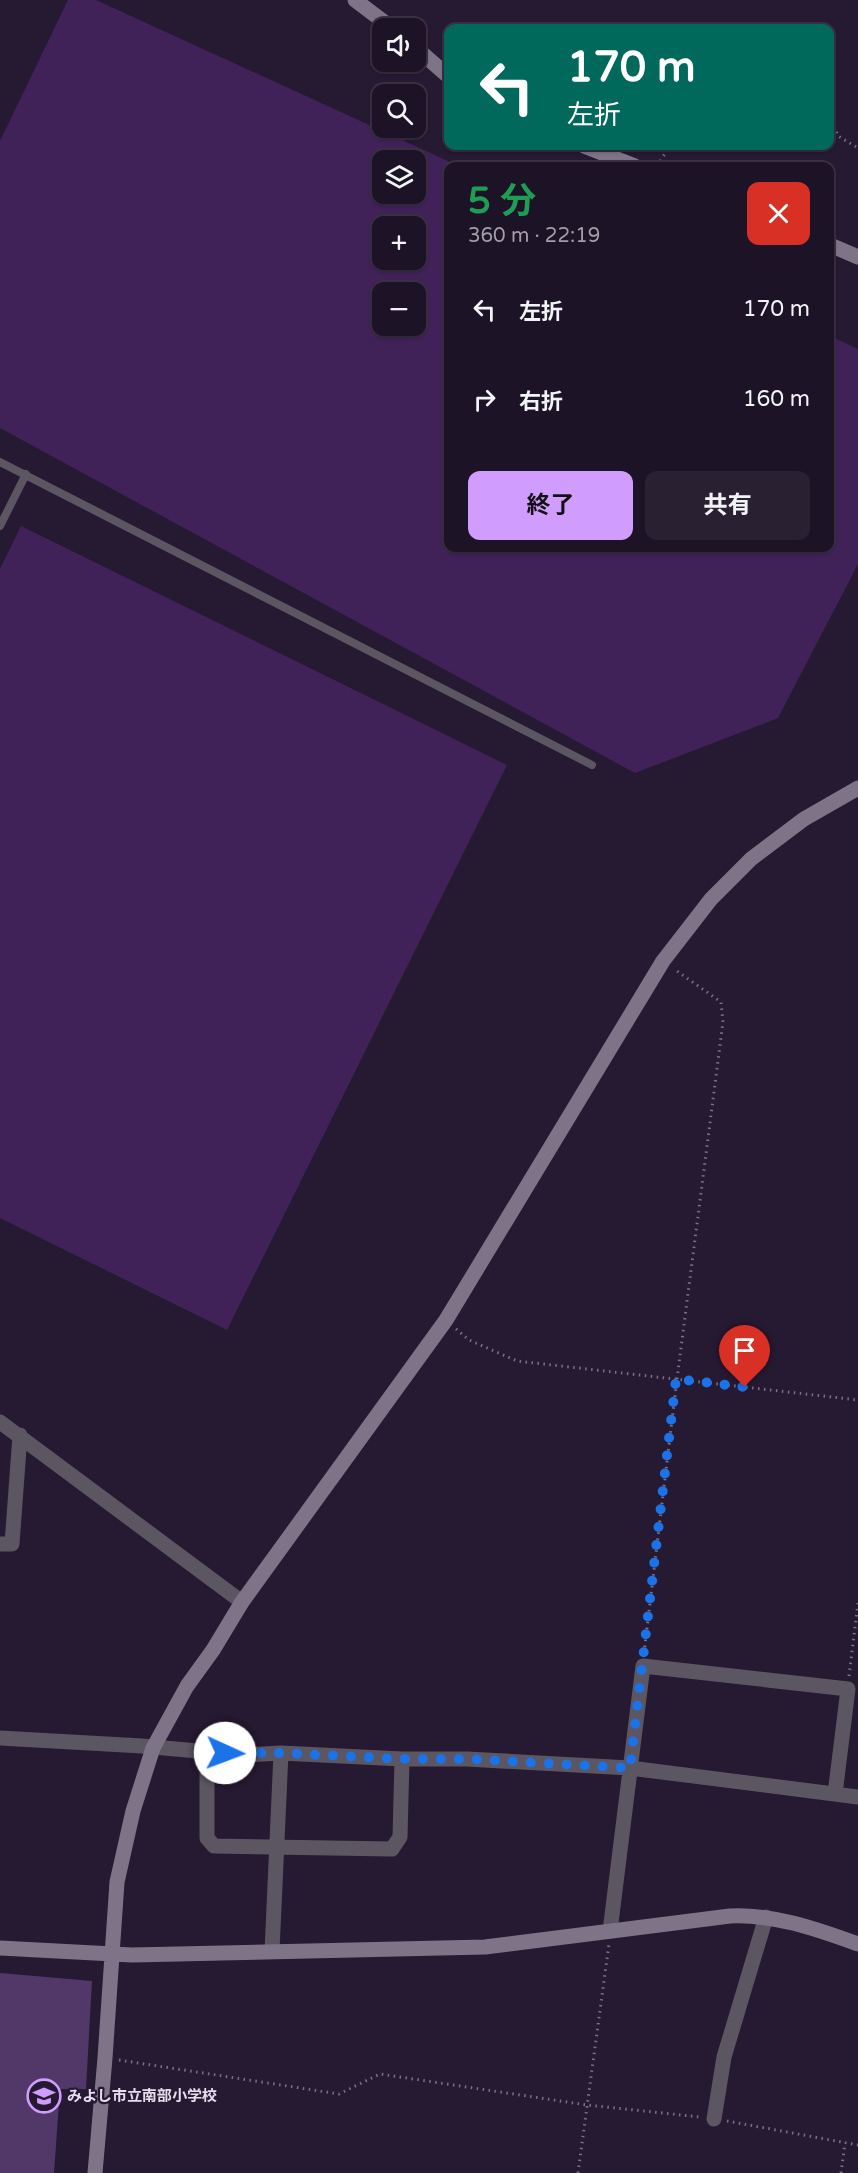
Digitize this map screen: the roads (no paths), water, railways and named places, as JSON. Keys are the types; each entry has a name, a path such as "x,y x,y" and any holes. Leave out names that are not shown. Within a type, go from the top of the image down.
{"street":[{"path":"355,0 379,18"},
{"path":"426,57 444,72"},
{"path":"594,150 625,162"},
{"path":"834,247 858,257"},
{"path":"95,2173 117,1882 133,1811 153,1748 187,1686 213,1650 242,1602 446,1320 663,961 711,899 751,859 804,819 858,788"},
{"path":"0,1422 242,1602"},
{"path":"0,1544 12,1545 20,1435"},
{"path":"610,1931 643,1666 848,1689 835,1794"},
{"path":"0,1738 243,1755 281,1753 402,1759 467,1759 630,1768 858,1797"},
{"path":"207,1752 207,1838 214,1846 392,1849 400,1837 402,1759"},
{"path":"272,1951 281,1753"},
{"path":"0,1948 113,1954 485,1947 730,1916 766,1917 821,1931 858,1944"},
{"path":"714,2119 724,2057 766,1917"}],"lane":[{"path":"0,462 592,765"},
{"path":"0,526 26,474"}],"place":[{"name":"みよし市立南部小学校","path":"44,2096"}]}
